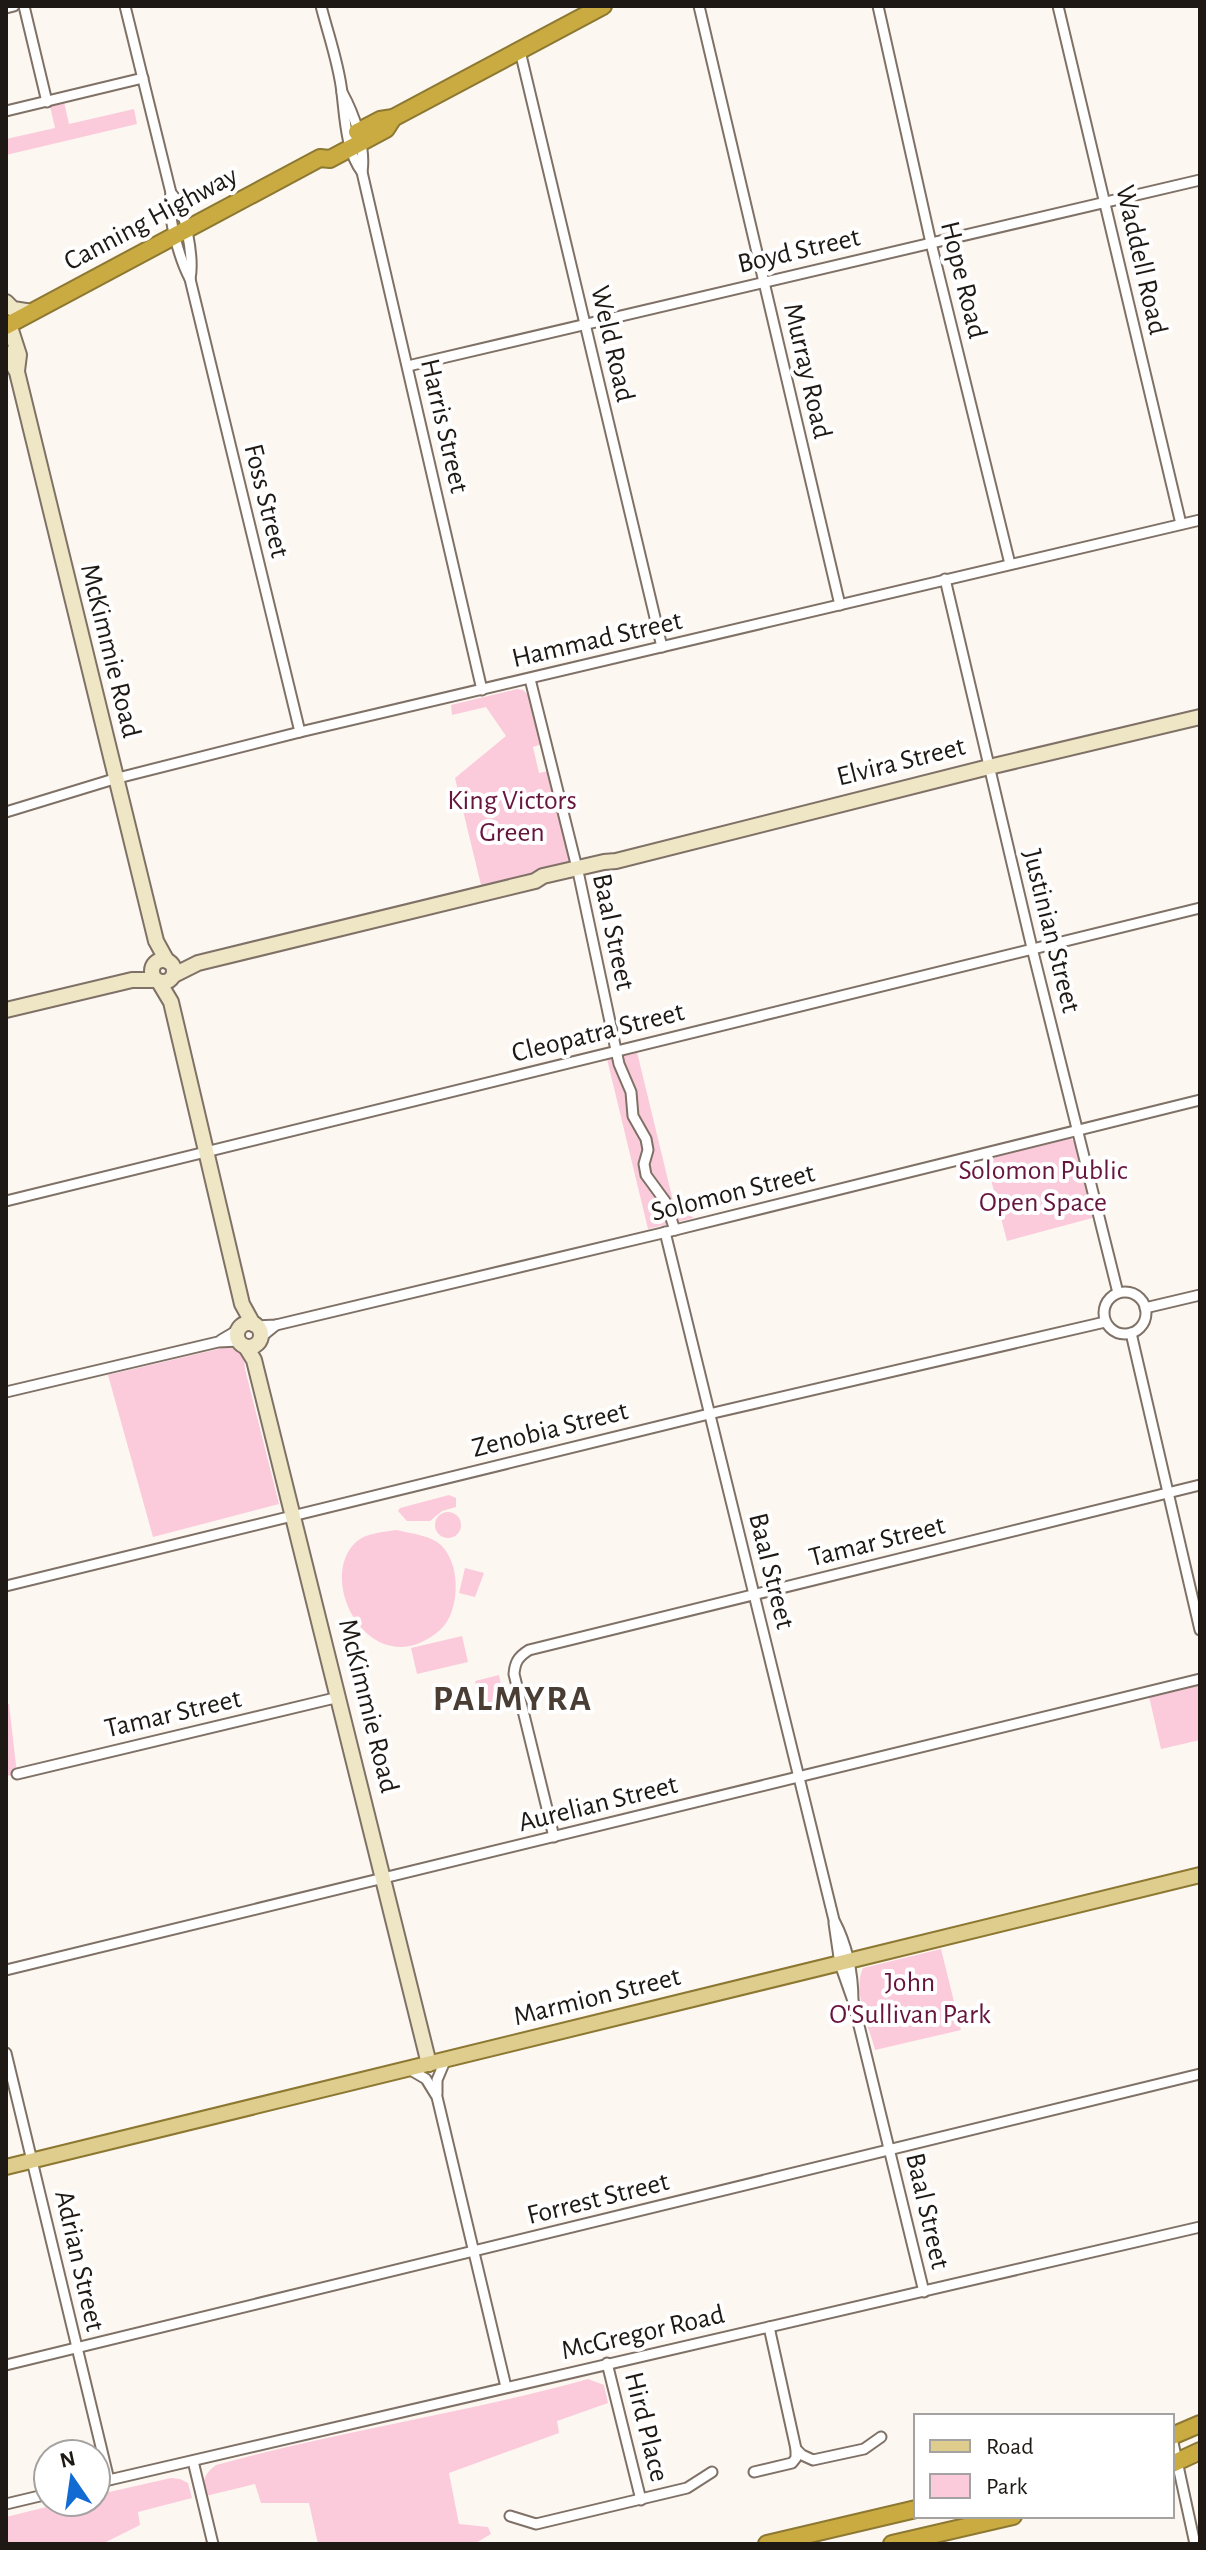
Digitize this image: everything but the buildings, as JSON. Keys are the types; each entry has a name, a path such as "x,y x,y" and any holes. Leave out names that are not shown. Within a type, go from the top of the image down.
{"highway":[{"name":"Canning Highway","path":"8,325 320,158 330,159 354,140 386,129 393,118 603,6"},
{"path":"1174,2436 1200,2424"},
{"path":"1174,2463 1200,2451"},
{"path":"767,2544 914,2509"},
{"path":"892,2544 1004,2518"}],"main road":[{"path":"6,302 13,309 32,312"},
{"name":"McKimmie Road","path":"8,325 19,355 17,372"},
{"name":"McKimmie Road","path":"6,353 17,372 163,971"},
{"name":"Elvira Street","path":"6,1010 535,881 543,883 578,872 606,869 616,861 1200,717"},
{"path":"163,971 249,1334"},
{"name":"McKimmie Road","path":"249,1334 428,2060"},
{"name":"Marmion Street","path":"6,2158 31,2156 409,2069 428,2060 445,2061 1200,1867"},
{"name":"Marmion Street","path":"6,2167 31,2156 1200,1875"}],"street":[{"path":"6,8 14,6"},
{"path":"24,6 47,102"},
{"name":"Foss Street","path":"125,6 171,193 178,200 180,232 193,264 190,279 300,732"},
{"name":"Harris Street","path":"321,6 342,92 342,112 364,164 362,172 482,690"},
{"name":"Murray Road","path":"699,6 840,605"},
{"name":"Hope Road","path":"878,6 931,243 1010,564"},
{"name":"Waddell Road","path":"1058,6 1181,524"},
{"name":"Weld Road","path":"520,51 662,647"},
{"path":"6,111 143,78"},
{"name":"Boyd Street","path":"408,366 1200,180"},
{"name":"Hammad Street","path":"6,812 114,779 300,732 1200,520"},
{"name":"Justinian Street","path":"945,579 1118,1293"},
{"name":"Baal Street","path":"530,679 578,872 616,1051 631,1092 633,1116 646,1139 646,1175 665,1201 709,1414 834,1920 833,1931 853,1981 853,2001 924,2292"},
{"name":"Cleopatra Street","path":"6,1201 1200,908"},
{"name":"Solomon Street","path":"6,1392 1200,1100"},
{"path":"1118,1293 1133,1293 1145,1308 1143,1324 1131,1333 1115,1332 1105,1322 1103,1315 1107,1302 1118,1293"},
{"path":"1145,1308 1200,1295"},
{"name":"Zenobia Street","path":"6,1586 709,1414 1105,1322"},
{"path":"1131,1333 1200,1630"},
{"name":"Tamar Street","path":"554,1837 514,1674 520,1656 529,1650 1200,1485"},
{"name":"Aurelian Street","path":"6,1970 1200,1679"},
{"name":"Tamar Street","path":"17,1774 339,1697"},
{"name":"Adrian Street","path":"6,2053 99,2438"},
{"path":"445,2061 437,2080 437,2097 506,2387"},
{"path":"409,2069 426,2079 437,2097"},
{"name":"Forrest Street","path":"6,2365 1200,2074"},
{"name":"McGregor Road","path":"112,2479 1200,2227"},
{"path":"754,2472 792,2463 796,2458 769,2327"},
{"name":"Hird Place","path":"607,2363 641,2500"},
{"path":"796,2449 813,2460 864,2449 881,2437"},
{"path":"193,2461 213,2544"},
{"path":"1174,2463 1195,2544"},
{"name":"Hird Place","path":"510,2516 536,2524 687,2488 712,2472"},
{"path":"6,2504 32,2498"}],"green space":[{"path":"64,102 69,124 134,109 137,124 6,155 6,139 55,128 50,106"},
{"name":"King Victors Green","path":"523,690 531,698 542,744 533,747 539,773 549,771 569,861 566,866 482,889 455,778 506,736 486,707 452,715 451,705"},
{"path":"637,1052 674,1205 694,1218 648,1229 607,1059"},
{"name":"Solomon Public Open Space","path":"1070,1138 1077,1144 1096,1217 1007,1241 985,1157"},
{"path":"231,1346 244,1355 279,1504 153,1537 108,1375"},
{"path":"449,1495 456,1498 456,1507 442,1511 430,1521 407,1521 398,1511 400,1508"},
{"path":"448,1512 457,1516 461,1525 457,1534 448,1538 439,1534 435,1525 439,1516"},
{"path":"396,1530 437,1542 451,1560 456,1586 452,1611 440,1630 415,1644 393,1646 373,1638 357,1622 346,1602 342,1580 345,1559 356,1542 370,1535"},
{"path":"465,1568 484,1573 475,1597 459,1593"},
{"path":"462,1636 468,1662 417,1674 411,1648"},
{"path":"499,1675 503,1695 495,1697 496,1702 481,1706 475,1681"},
{"path":"1200,1679 1200,1740 1161,1749 1148,1692"},
{"path":"9,1704 17,1774 6,1776 6,1705"},
{"name":"John O'Sullivan Park","path":"941,1949 961,2030 875,2050 860,1998 863,1968"},
{"path":"588,2379 604,2385 608,2403 557,2421 559,2433 449,2473 459,2524 488,2527 491,2534 474,2544 318,2544 309,2503 261,2503 255,2484 206,2496 205,2479 216,2465"},
{"path":"171,2478 188,2483 192,2498 138,2512 140,2525 102,2544 6,2544 6,2517 32,2511 32,2518 112,2518 112,2491"}],"district":[{"name":"PALMYRA","path":"513,1699"}]}
